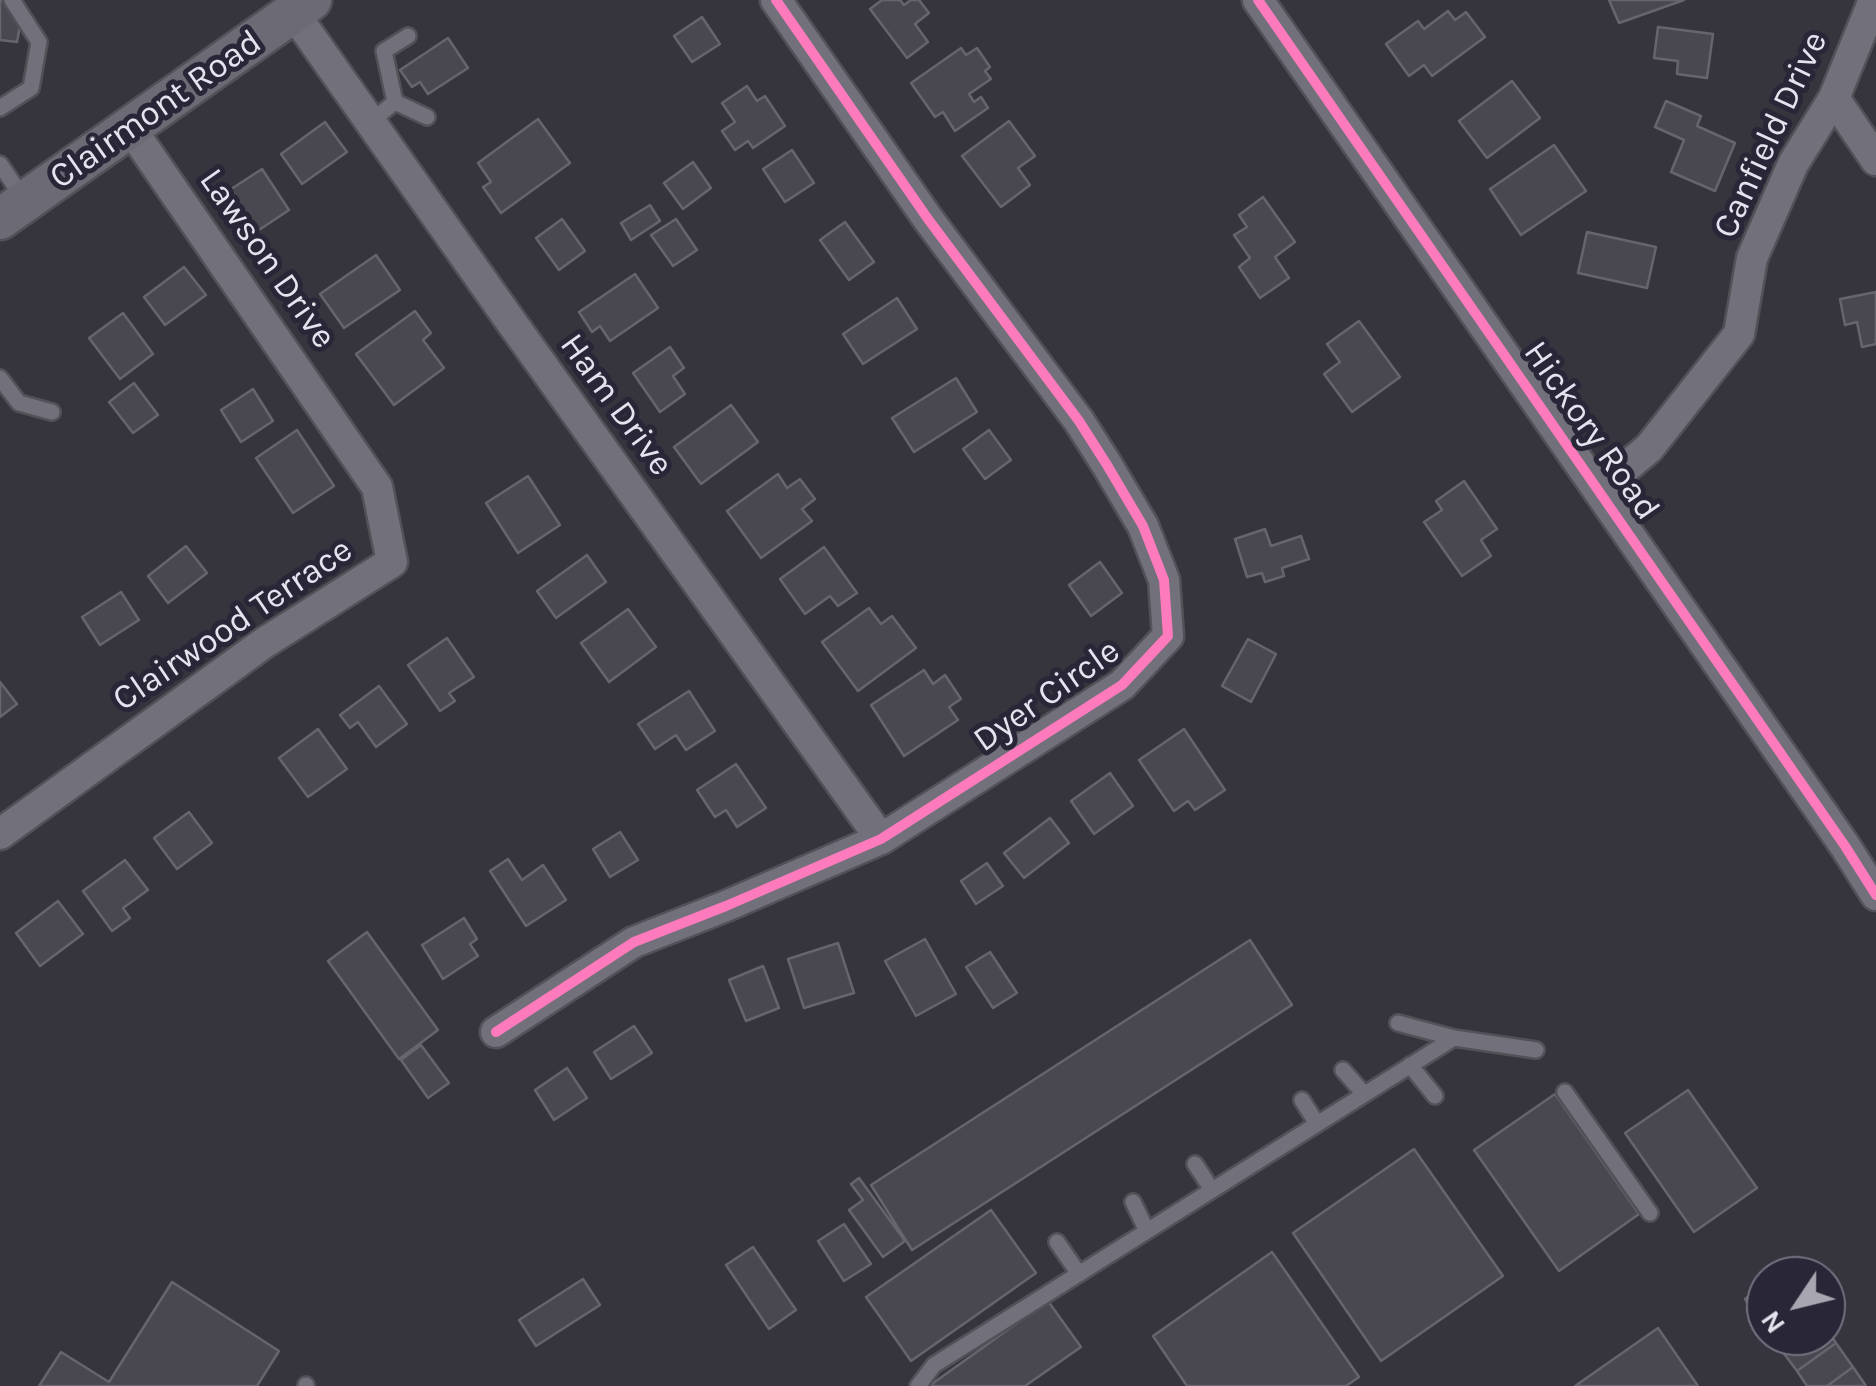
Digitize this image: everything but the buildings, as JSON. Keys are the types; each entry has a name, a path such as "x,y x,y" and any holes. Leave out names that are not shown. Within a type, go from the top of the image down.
{"main road":[{"name":"Clairmont Road","path":"13,210 302,6"}],"street":[{"name":"Dyer Circle","path":"496,1032 634,942 881,839 1122,685 1168,636 1164,580 1142,526 1088,436 928,219 776,0"},
{"name":"Hickory Road","path":"1258,0 1876,895"},
{"name":"Canfield Drive","path":"1599,490 1648,448 1739,334 1752,258 1792,164 1834,98 1874,0"},
{"name":"Ham Drive","path":"302,6 370,122 881,839"},
{"path":"1834,98 1876,160"},
{"name":"Lawson Drive","path":"131,129 183,215 340,432"},
{"name":"Clairwood Terrace","path":"0,834 264,644 392,562 377,487 340,432"}],"lane":[{"path":"0,108 31,88 39,42 12,0"},
{"path":"396,102 384,51 408,36"},
{"path":"370,122 396,102"},
{"path":"396,102 427,117"},
{"path":"0,164 13,210"},
{"path":"0,378 19,403 52,412"},
{"path":"1398,1023 1454,1038 1536,1050"},
{"path":"918,1386 934,1365 1454,1038"},
{"path":"1410,1066 1435,1096"},
{"path":"1343,1070 1364,1094"},
{"path":"1565,1092 1650,1213"},
{"path":"1302,1100 1317,1124"},
{"path":"1195,1164 1212,1190"},
{"path":"1133,1202 1147,1231"},
{"path":"1057,1242 1079,1274"}],"cycle path":[{"path":"496,1032 634,942 881,839 1122,685 1168,636 1164,580 1143,526 1107,465 1079,421 928,219 776,0"},
{"path":"1258,0 1876,895"}]}
